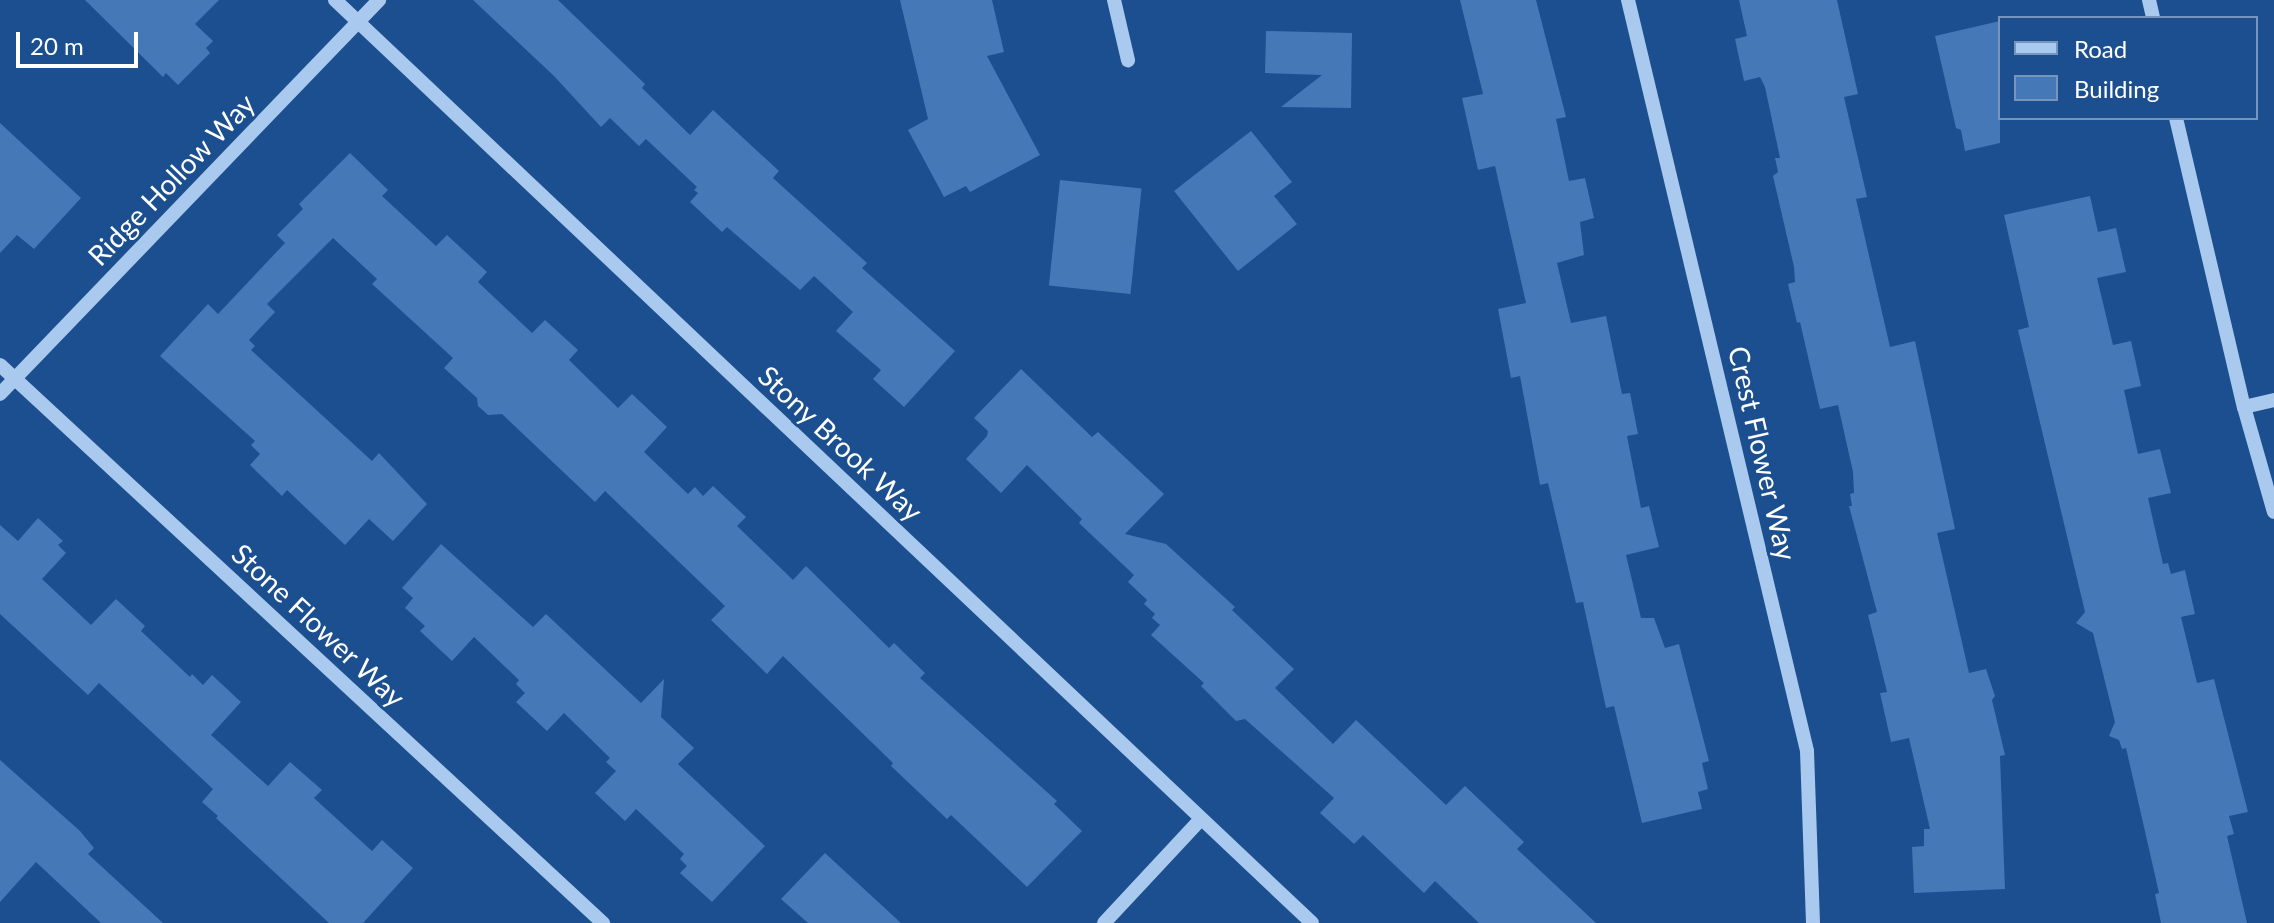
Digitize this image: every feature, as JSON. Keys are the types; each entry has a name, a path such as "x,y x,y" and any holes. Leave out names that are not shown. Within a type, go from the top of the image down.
{"street":[{"name":"Stony Brook Way","path":"335,0 1312,923"},
{"name":"Ridge Hollow Way","path":"0,394 379,0"},
{"path":"1114,0 1128,60"},
{"name":"Crest Flower Way","path":"1628,0 1807,751 1813,923"},
{"path":"2176,120 2244,407 2274,512"},
{"name":"Stone Flower Way","path":"0,365 603,923"},
{"path":"2244,407 2274,400"},
{"path":"1104,923 1201,819"}],"building":[{"path":"85,0 219,0 195,24 213,41 206,48 210,53 178,85 166,73 163,77"},
{"path":"473,0 558,0 645,84 642,88 690,135 713,110 779,171 773,178 867,263 862,268 955,351 904,407 873,379 881,370 836,331 853,312 814,276 800,290 727,227 722,232 690,202 698,193 694,190 697,187 646,139 639,146 610,118 601,127 554,76"},
{"path":"900,0 992,0 1004,52 987,56 1040,155 970,192 966,186 944,197 908,130 928,119"},
{"path":"1460,0 1536,0 1566,117 1556,119 1569,181 1585,178 1594,218 1580,222 1584,255 1557,263 1571,323 1606,316 1622,394 1630,393 1638,434 1627,436 1641,508 1649,506 1659,547 1626,555 1641,618 1654,618 1665,648 1679,644 1709,761 1702,763 1708,789 1698,792 1702,809 1642,823 1614,706 1606,708 1583,602 1576,603 1548,483 1540,485 1520,376 1511,378 1498,309 1526,303 1495,166 1478,170 1462,98 1483,94"},
{"path":"1739,0 1837,0 1858,94 1844,97 1867,197 1856,199 1890,347 1915,341 1955,529 1937,533 1969,673 1986,669 1995,696 1992,700 2005,755 2000,756 2005,889 1914,893 1912,847 1924,846 1924,829 1930,829 1909,738 1891,742 1880,693 1887,692 1868,615 1877,612 1849,506 1852,506 1850,494 1854,493 1853,472 1838,405 1820,409 1800,322 1797,323 1788,284 1795,282 1794,267 1773,176 1778,172 1775,158 1780,158 1765,87 1760,77 1744,81 1735,39 1747,36"},
{"path":"1998,21 2000,143 1965,151 1961,130 1956,128 1935,36"},
{"path":"1266,31 1352,33 1351,108 1281,107 1322,75 1265,73"},
{"path":"0,123 81,198 34,249 17,235 0,253"},
{"path":"1251,131 1292,182 1274,196 1297,224 1238,271 1174,191"},
{"path":"350,153 388,190 382,196 436,246 447,235 487,272 478,282 532,333 545,320 578,350 569,360 618,408 632,394 667,427 644,452 688,494 695,487 703,496 713,486 746,517 737,526 793,580 806,566 889,648 894,643 925,673 920,678 1057,801 1054,804 1082,831 1027,887 951,815 947,819 891,766 893,763 783,656 767,674 711,620 725,606 605,491 595,502 502,414 488,415 478,406 477,398 444,368 453,358 372,284 377,279 333,238 267,304 275,312 249,340 255,346 251,350 372,461 379,453 427,504 393,541 369,519 345,545 287,490 282,496 250,465 260,454 251,445 255,441 160,356 208,304 218,314 285,243 277,235 303,209 299,204"},
{"path":"1060,180 1142,189 1130,294 1049,285"},
{"path":"2090,196 2098,232 2116,228 2126,272 2097,278 2113,345 2131,341 2141,386 2124,390 2138,454 2160,449 2171,493 2148,498 2163,564 2168,563 2171,574 2185,570 2195,614 2181,617 2197,683 2214,679 2248,812 2229,816 2234,834 2227,836 2247,923 2161,923 2155,894 2159,893 2126,748 2122,749 2119,740 2109,736 2115,722 2093,633 2076,623 2085,612 2018,330 2029,327 2004,215"},
{"path":"1021,369 1092,437 1098,432 1164,494 1125,534 1166,544 1235,607 1232,610 1294,669 1275,688 1333,744 1356,720 1446,805 1465,786 1524,842 1517,849 1596,923 1479,923 1435,881 1424,893 1363,835 1354,844 1320,813 1334,798 1245,719 1236,721 1201,686 1204,683 1151,635 1160,625 1152,618 1155,614 1144,604 1147,600 1128,582 1134,575 1079,523 1082,519 1027,465 1001,493 966,459 988,431 974,418"},
{"path":"38,518 63,541 58,545 66,553 42,579 91,625 116,599 145,626 141,631 190,677 192,674 203,685 212,675 241,702 211,735 268,786 290,762 322,790 314,798 372,851 382,840 413,868 363,923 329,923 202,802 213,789 99,683 88,695 0,614 0,525 18,541"},
{"path":"441,544 533,627 546,614 641,703 664,679 661,717 694,748 678,764 765,846 712,902 680,873 687,866 680,859 684,854 636,809 625,821 595,793 616,771 606,762 610,758 564,713 547,731 516,702 525,693 516,684 519,680 474,637 452,661 420,631 425,626 405,608 413,598 402,588"},
{"path":"0,760 80,831 94,848 88,854 163,923 101,923 36,862 0,902"},
{"path":"825,853 901,923 808,923 781,899"}]}
